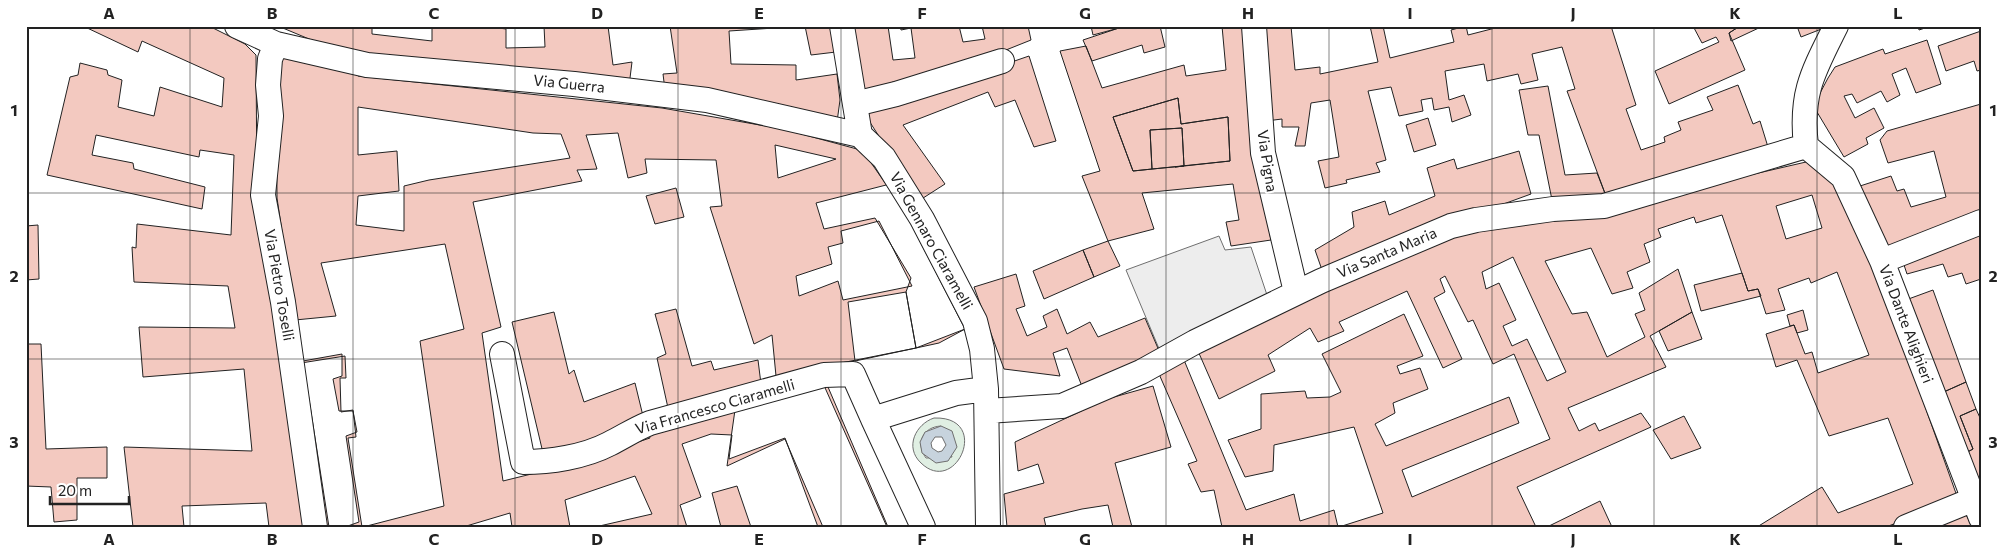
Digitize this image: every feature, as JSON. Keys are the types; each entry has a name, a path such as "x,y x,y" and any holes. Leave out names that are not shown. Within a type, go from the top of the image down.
{"street":[{"name":"Via Guerra","path":"237,26 276,44 366,65 574,84 707,100 860,135"},
{"path":"842,26 860,135"},
{"name":"Via Pigna","path":"1254,26 1263,153 1296,292"},
{"path":"1806,146 1803,118 1811,75 1836,26"},
{"name":"Via Pietro Toselli","path":"276,44 270,58 268,85 271,116 263,195 283,302 315,527"},
{"path":"855,104 896,94 1002,61"},
{"name":"Via Gennaro Ciaramelli","path":"860,135 884,158 922,219 974,321 982,349 987,400 988,527"},
{"name":"Via Santa Maria","path":"873,420 956,393 987,400 1062,406 1141,372 1195,342 1296,292 1451,226 1476,220 1553,209 1604,206 1806,146"},
{"name":"Via Dante Alighieri","path":"1806,146 1844,177 1882,261 1976,509"},
{"path":"1882,261 1981,222"},
{"name":"Via Francesco Ciaramelli","path":"502,354 523,462 540,462 578,455 609,444 627,432 650,423 824,375 853,374 873,420"},
{"path":"873,420 923,527"},
{"path":"1906,527 1976,509"}],"green space":[{"path":"934,418 952,421 961,429 965,440 962,453 956,463 946,470 934,471 921,463 913,450 914,437 917,431","holes":["941,426 952,457 926,458 921,447 925,433 930,429"]}],"shaded area":[{"path":"1219,236 1225,250 1251,247 1267,295 1160,351 1126,270"},
{"path":"941,426 952,431 957,447 948,461 936,463 922,453 920,442 925,432","holes":["935,437 942,437 946,445 942,451 938,452 932,448 931,443"]}],"building":[{"path":"83,26 209,26 245,44 256,55 257,198 306,527 269,527 266,503 182,506 184,527 133,527 124,447 252,451 244,369 143,377 139,327 235,328 228,286 134,282 132,247 136,248 137,224 231,235 234,155 200,150 199,157 96,135 92,155 133,163 134,169 205,187 202,209 47,175 70,77 78,75 80,63 107,70 108,75 122,80 118,107 154,116 160,87 222,107 224,78 142,41 138,52"},
{"path":"278,26 372,26 372,34 432,41 432,26 484,26 506,29 506,48 545,47 544,26 608,26 613,65 632,62 629,86 333,49"},
{"path":"670,26 805,26 729,31 731,64 796,65 796,80 837,74 840,100 837,122 665,90 663,74 677,73"},
{"path":"805,26 833,26 836,52 811,55"},
{"path":"853,26 888,26 893,60 915,58 911,28 901,30 900,26 959,26 963,42 985,39 982,26 1028,26 1031,40 1001,52 863,91"},
{"path":"1091,26 1119,26 1119,28 1093,35"},
{"path":"1125,26 1160,26 1165,47 1144,53 1142,45 1092,61 1083,40"},
{"path":"1222,26 1250,26 1256,159 1271,240 1231,246 1226,222 1239,220 1233,184 1142,193 1154,229 1108,241 1082,176 1100,171 1060,51 1086,46 1102,88 1184,65 1186,76 1226,70","holes":["1178,98 1181,124 1228,117 1230,161 1133,171 1113,117"]},
{"path":"1259,26 1291,26 1295,70 1320,67 1320,74 1378,62 1370,26 1383,26 1390,58 1454,42 1451,30 1466,26 1468,35 1503,26 1611,26 1636,105 1626,109 1641,150 1665,142 1664,137 1681,130 1678,122 1713,110 1707,97 1738,85 1753,124 1760,121 1768,147 1606,196 1567,91 1575,89 1562,47 1532,54 1538,80 1521,84 1518,74 1487,81 1484,64 1445,71 1449,100 1464,95 1471,115 1452,122 1449,107 1434,110 1432,98 1421,100 1423,111 1399,116 1391,87 1368,91 1386,160 1376,163 1380,172 1346,180 1347,183 1325,188 1318,161 1339,157 1330,100 1311,103 1305,146 1295,146 1299,127 1282,127 1282,119 1266,121"},
{"path":"1693,26 1740,26 1729,33 1745,70 1669,104 1655,71 1719,42 1716,37 1702,43"},
{"path":"1740,26 1763,26 1731,41 1729,33"},
{"path":"1797,26 1824,26 1824,28 1801,37"},
{"path":"1918,26 1931,26 1919,30"},
{"path":"1981,31 1981,70 1977,71 1974,61 1946,71 1938,46"},
{"path":"1927,40 1941,84 1916,93 1906,68 1892,74 1900,95 1887,102 1881,91 1857,103 1852,94 1844,96 1855,118 1874,108 1884,128 1866,138 1868,144 1844,157 1817,112 1818,97 1835,67 1883,49 1885,54"},
{"path":"276,55 357,70 358,76 662,108 783,129 857,149 867,157 904,210 965,329 916,348 776,376 772,335 754,344 710,207 722,206 716,160 645,159 647,173 628,178 618,133 586,135 597,169 577,170 582,181 473,202 501,327 482,333 503,481 572,464 650,438 647,429 822,381 887,527 818,527 785,438 729,459 732,435 711,434 682,444 701,497 680,505 687,527 595,527 652,514 635,476 565,500 570,527 512,527 510,513 463,527 363,527 444,506 420,341 464,329 445,244 321,263 336,316 295,320 277,198","holes":["358,107 533,133 561,134 570,158 429,180 404,186 404,231 356,225 358,196 399,191 397,151 358,155","775,145 836,159 778,178","879,221 912,286 843,300 838,281 799,296 796,276 832,264 828,247 843,243 841,231"]},
{"path":"1029,56 1056,141 1034,147 1015,100 995,107 988,92 903,125 945,184 920,200 864,113"},
{"path":"1548,86 1565,175 1597,173 1606,196 1552,200 1539,135 1528,135 1519,90"},
{"path":"1178,98 1181,124 1228,117 1230,161 1175,167 1184,166 1182,128 1150,130 1152,169 1133,171 1113,117"},
{"path":"1981,104 1981,216 1887,251 1860,186 1891,176 1897,191 1904,189 1911,207 1946,197 1934,151 1888,163 1880,140 1887,131"},
{"path":"1428,118 1436,145 1414,152 1406,125"},
{"path":"1182,128 1184,166 1152,169 1150,130"},
{"path":"1519,151 1531,194 1322,270 1315,250 1354,227 1352,212 1385,201 1389,215 1435,196 1427,168 1454,159 1457,169"},
{"path":"1806,162 1837,182 1869,249 1958,499 1886,527 1757,527 1822,487 1838,513 1913,484 1888,418 1829,436 1797,360 1776,367 1766,334 1794,325 1805,354 1812,352 1818,373 1869,355 1837,272 1811,283 1809,278 1778,289 1785,310 1766,314 1758,289 1748,291 1722,215 1696,223 1694,217 1658,229 1661,237 1644,244 1650,262 1627,272 1633,288 1612,294 1591,248 1545,261 1572,314 1587,312 1607,357 1645,337 1635,314 1645,310 1639,293 1678,269 1692,312 1650,336 1666,367 1568,408 1579,431 1595,423 1599,431 1641,413 1651,427 1517,487 1536,527 1339,527 1383,513 1354,427 1274,445 1273,471 1245,477 1228,440 1261,429 1261,394 1305,391 1307,398 1330,397 1341,392 1322,354 1404,314 1423,356 1397,366 1400,374 1420,368 1428,389 1393,403 1395,413 1375,424 1386,446 1509,397 1519,423 1402,470 1412,497 1550,439 1514,354 1493,364 1473,320 1468,322 1445,276 1440,279 1445,292 1434,298 1462,359 1443,368 1407,291 1339,322 1344,331 1318,342 1310,328 1268,355 1275,371 1219,399 1198,351 1440,238 1728,180","holes":["1812,195 1822,228 1786,239 1776,206","1513,257 1566,372 1547,381 1527,339 1512,346 1503,326 1516,320 1499,283 1486,289 1482,272"]},
{"path":"890,184 967,328 939,343 916,348 906,292 911,278 875,218 824,229 816,203"},
{"path":"676,188 684,217 655,224 646,196"},
{"path":"38,225 39,279 26,280 26,226"},
{"path":"1981,233 1981,279 1966,284 1962,273 1948,277 1943,264 1907,274 1902,259"},
{"path":"1108,241 1120,266 1094,277 1083,250"},
{"path":"1083,250 1094,277 1044,299 1033,271"},
{"path":"1742,273 1748,291 1758,289 1761,296 1701,311 1694,285"},
{"path":"1016,274 1025,306 1016,309 1027,336 1047,327 1043,316 1057,309 1067,334 1090,322 1098,337 1145,318 1160,353 1083,389 1067,348 1053,353 1060,376 1004,369 974,287"},
{"path":"1933,290 1966,382 1937,395 1903,301"},
{"path":"906,292 916,348 855,361 848,302"},
{"path":"676,309 692,366 711,361 714,370 758,360 761,384 668,408 657,358 666,354 655,314"},
{"path":"1803,310 1808,330 1797,333 1794,325 1790,326 1787,315"},
{"path":"554,312 569,374 574,370 584,402 635,383 643,416 628,420 608,437 543,453 512,322"},
{"path":"1692,312 1702,339 1668,351 1659,331"},
{"path":"26,344 41,344 46,449 107,447 107,478 77,478 77,520 54,522 51,487 26,486"},
{"path":"342,354 342,376 333,379 339,411 353,411 357,432 346,436 359,522 345,527 329,527 303,361"},
{"path":"345,356 346,378 340,378 341,412 353,410 356,437 348,438 362,527 326,527 301,363"},
{"path":"1184,360 1246,510 1294,494 1300,521 1334,510 1338,527 1222,527 1214,490 1201,492 1188,464 1197,461 1159,374"},
{"path":"825,380 888,527 823,527 785,439 727,466 735,410"},
{"path":"1966,382 1976,409 1960,416 1973,449 1962,455 1937,395"},
{"path":"1153,386 1171,447 1115,463 1132,527 1113,527 1108,505 1044,518 1046,527 1007,527 1004,494 1044,483 1038,464 1018,471 1015,442 1107,399"},
{"path":"1976,409 1981,420 1981,499 1962,455 1973,449 1960,416"},
{"path":"1684,416 1701,448 1671,459 1653,430"},
{"path":"737,486 751,527 721,527 712,493"},
{"path":"1600,501 1612,527 1547,527"},
{"path":"1965,512 1972,527 1930,527"}]}
